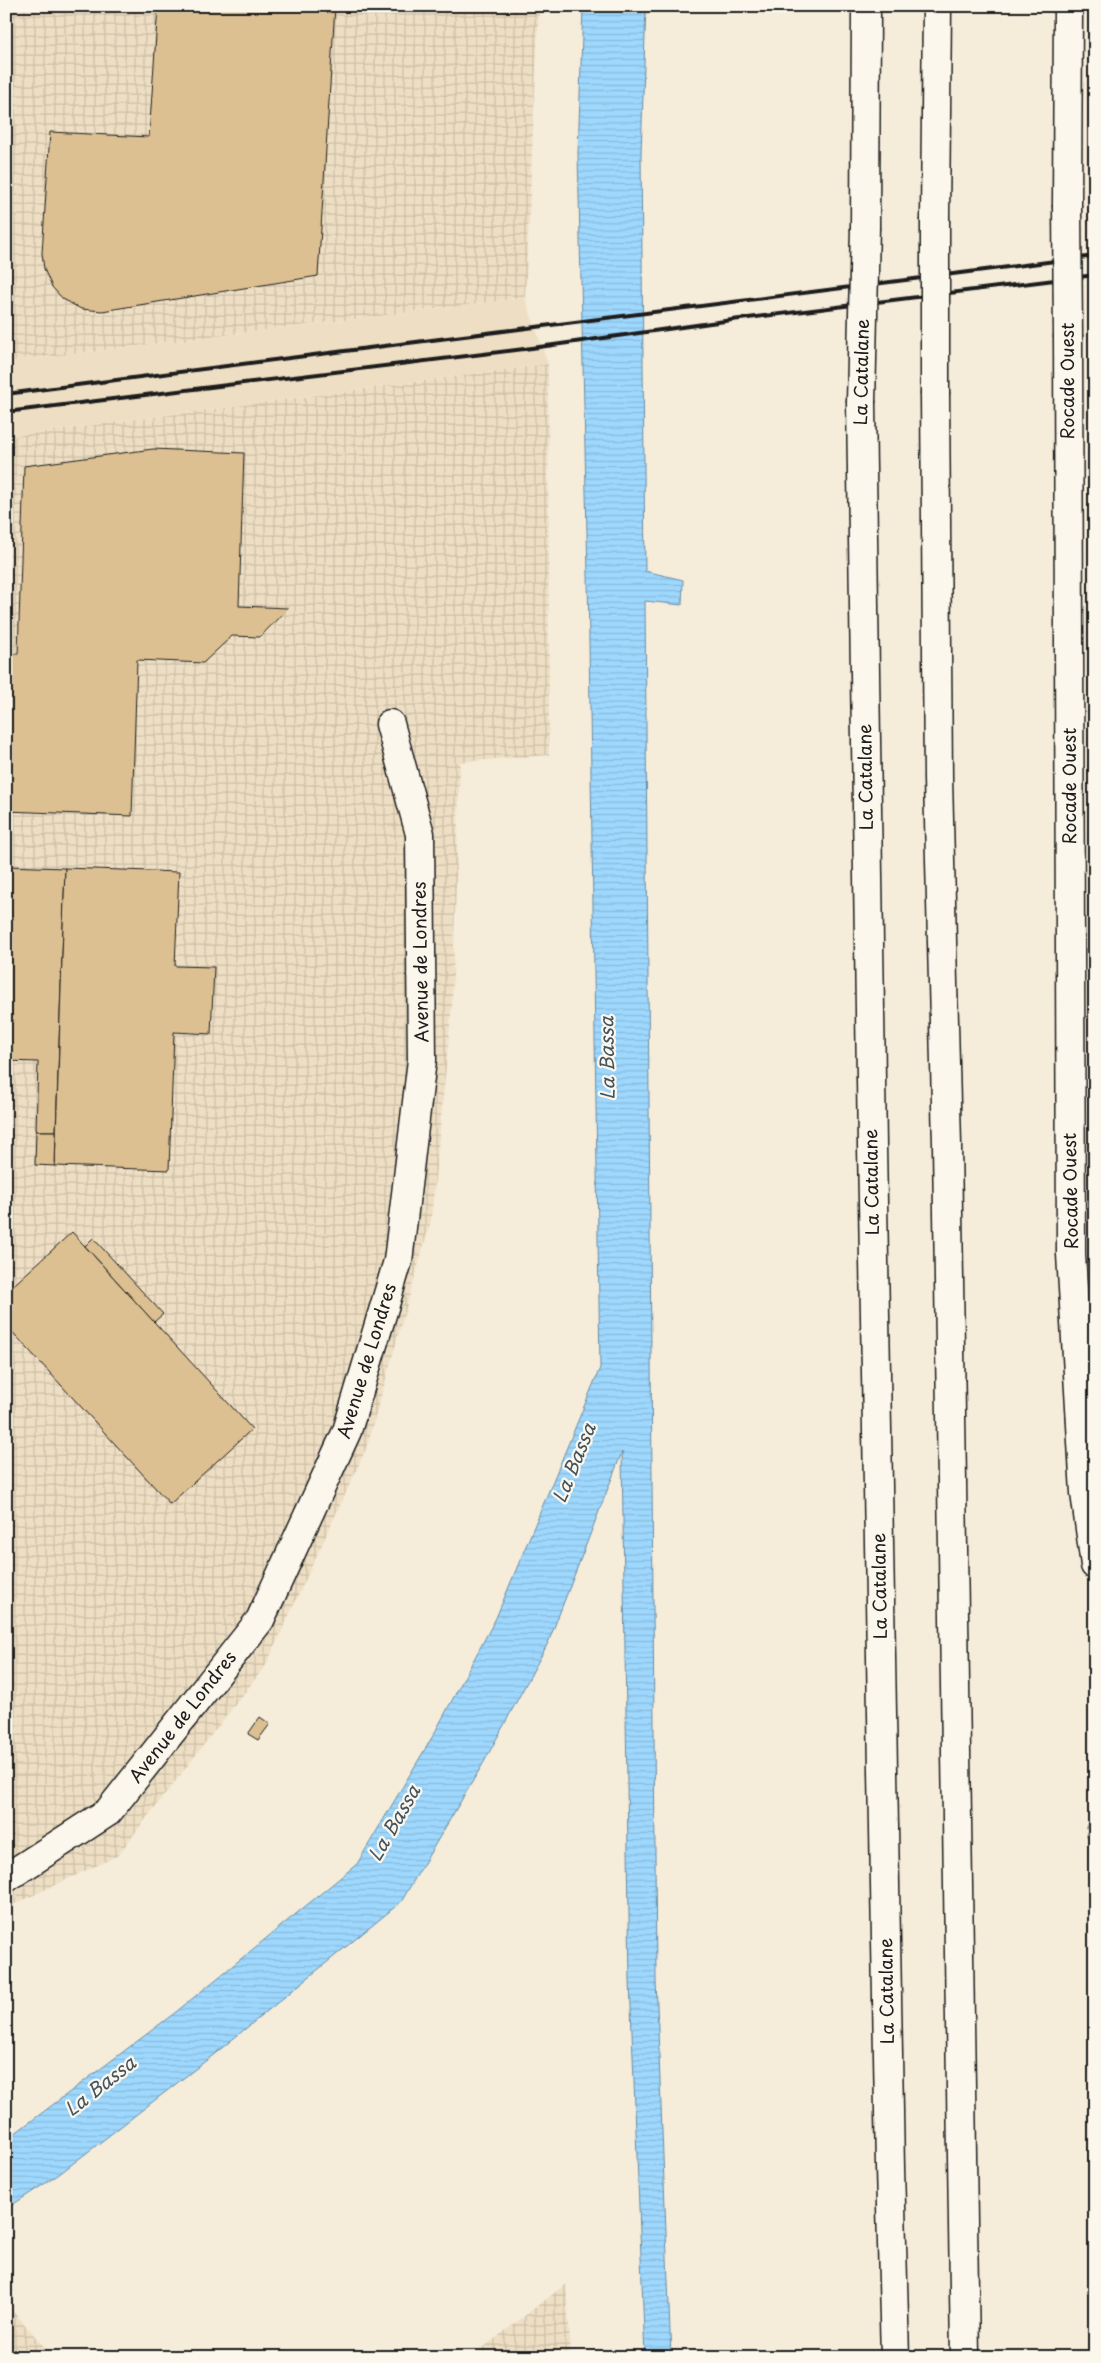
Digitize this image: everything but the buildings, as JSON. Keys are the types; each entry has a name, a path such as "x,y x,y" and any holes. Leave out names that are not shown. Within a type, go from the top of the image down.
{"main road":[{"name":"La Catalane","path":"866,6 861,510 890,2168 895,2357"},
{"path":"937,6 935,394 938,779 947,1145 965,2357"},
{"name":"Rocade Ouest","path":"1068,6 1071,1254 1084,1493 1095,1565"},
{"name":"Avenue de Londres","path":"6,1878 108,1812 260,1620 347,1431 398,1261 422,1060 420,834 390,724"}],"path":[{"path":"1095,1818 1091,1819 1087,1828 1095,1875"}],"shaded area":[{"path":"6,6 539,6 525,298 6,362"},
{"path":"525,298 548,364 6,437 6,362"},
{"path":"548,364 549,755 460,762 452,1005 431,1220 366,1449 266,1665 117,1856 6,1908 6,437"},
{"path":"566,2284 571,2357 471,2357"},
{"path":"6,2303 53,2357 6,2357"}],"water":[{"name":"La Bassa","path":"583,6 646,6 641,154 645,571 683,580 682,605 645,601 656,1980 671,2357 645,2357 630,1981 622,1452 548,1643 484,1762 401,1902 212,2056 58,2175 6,2209 6,2140 176,2012 357,1864 434,1734 496,1618 600,1368 588,575 578,154"}],"railway":[{"path":"6,394 1095,256"},
{"path":"6,412 532,348 732,320 1095,275"}]}
